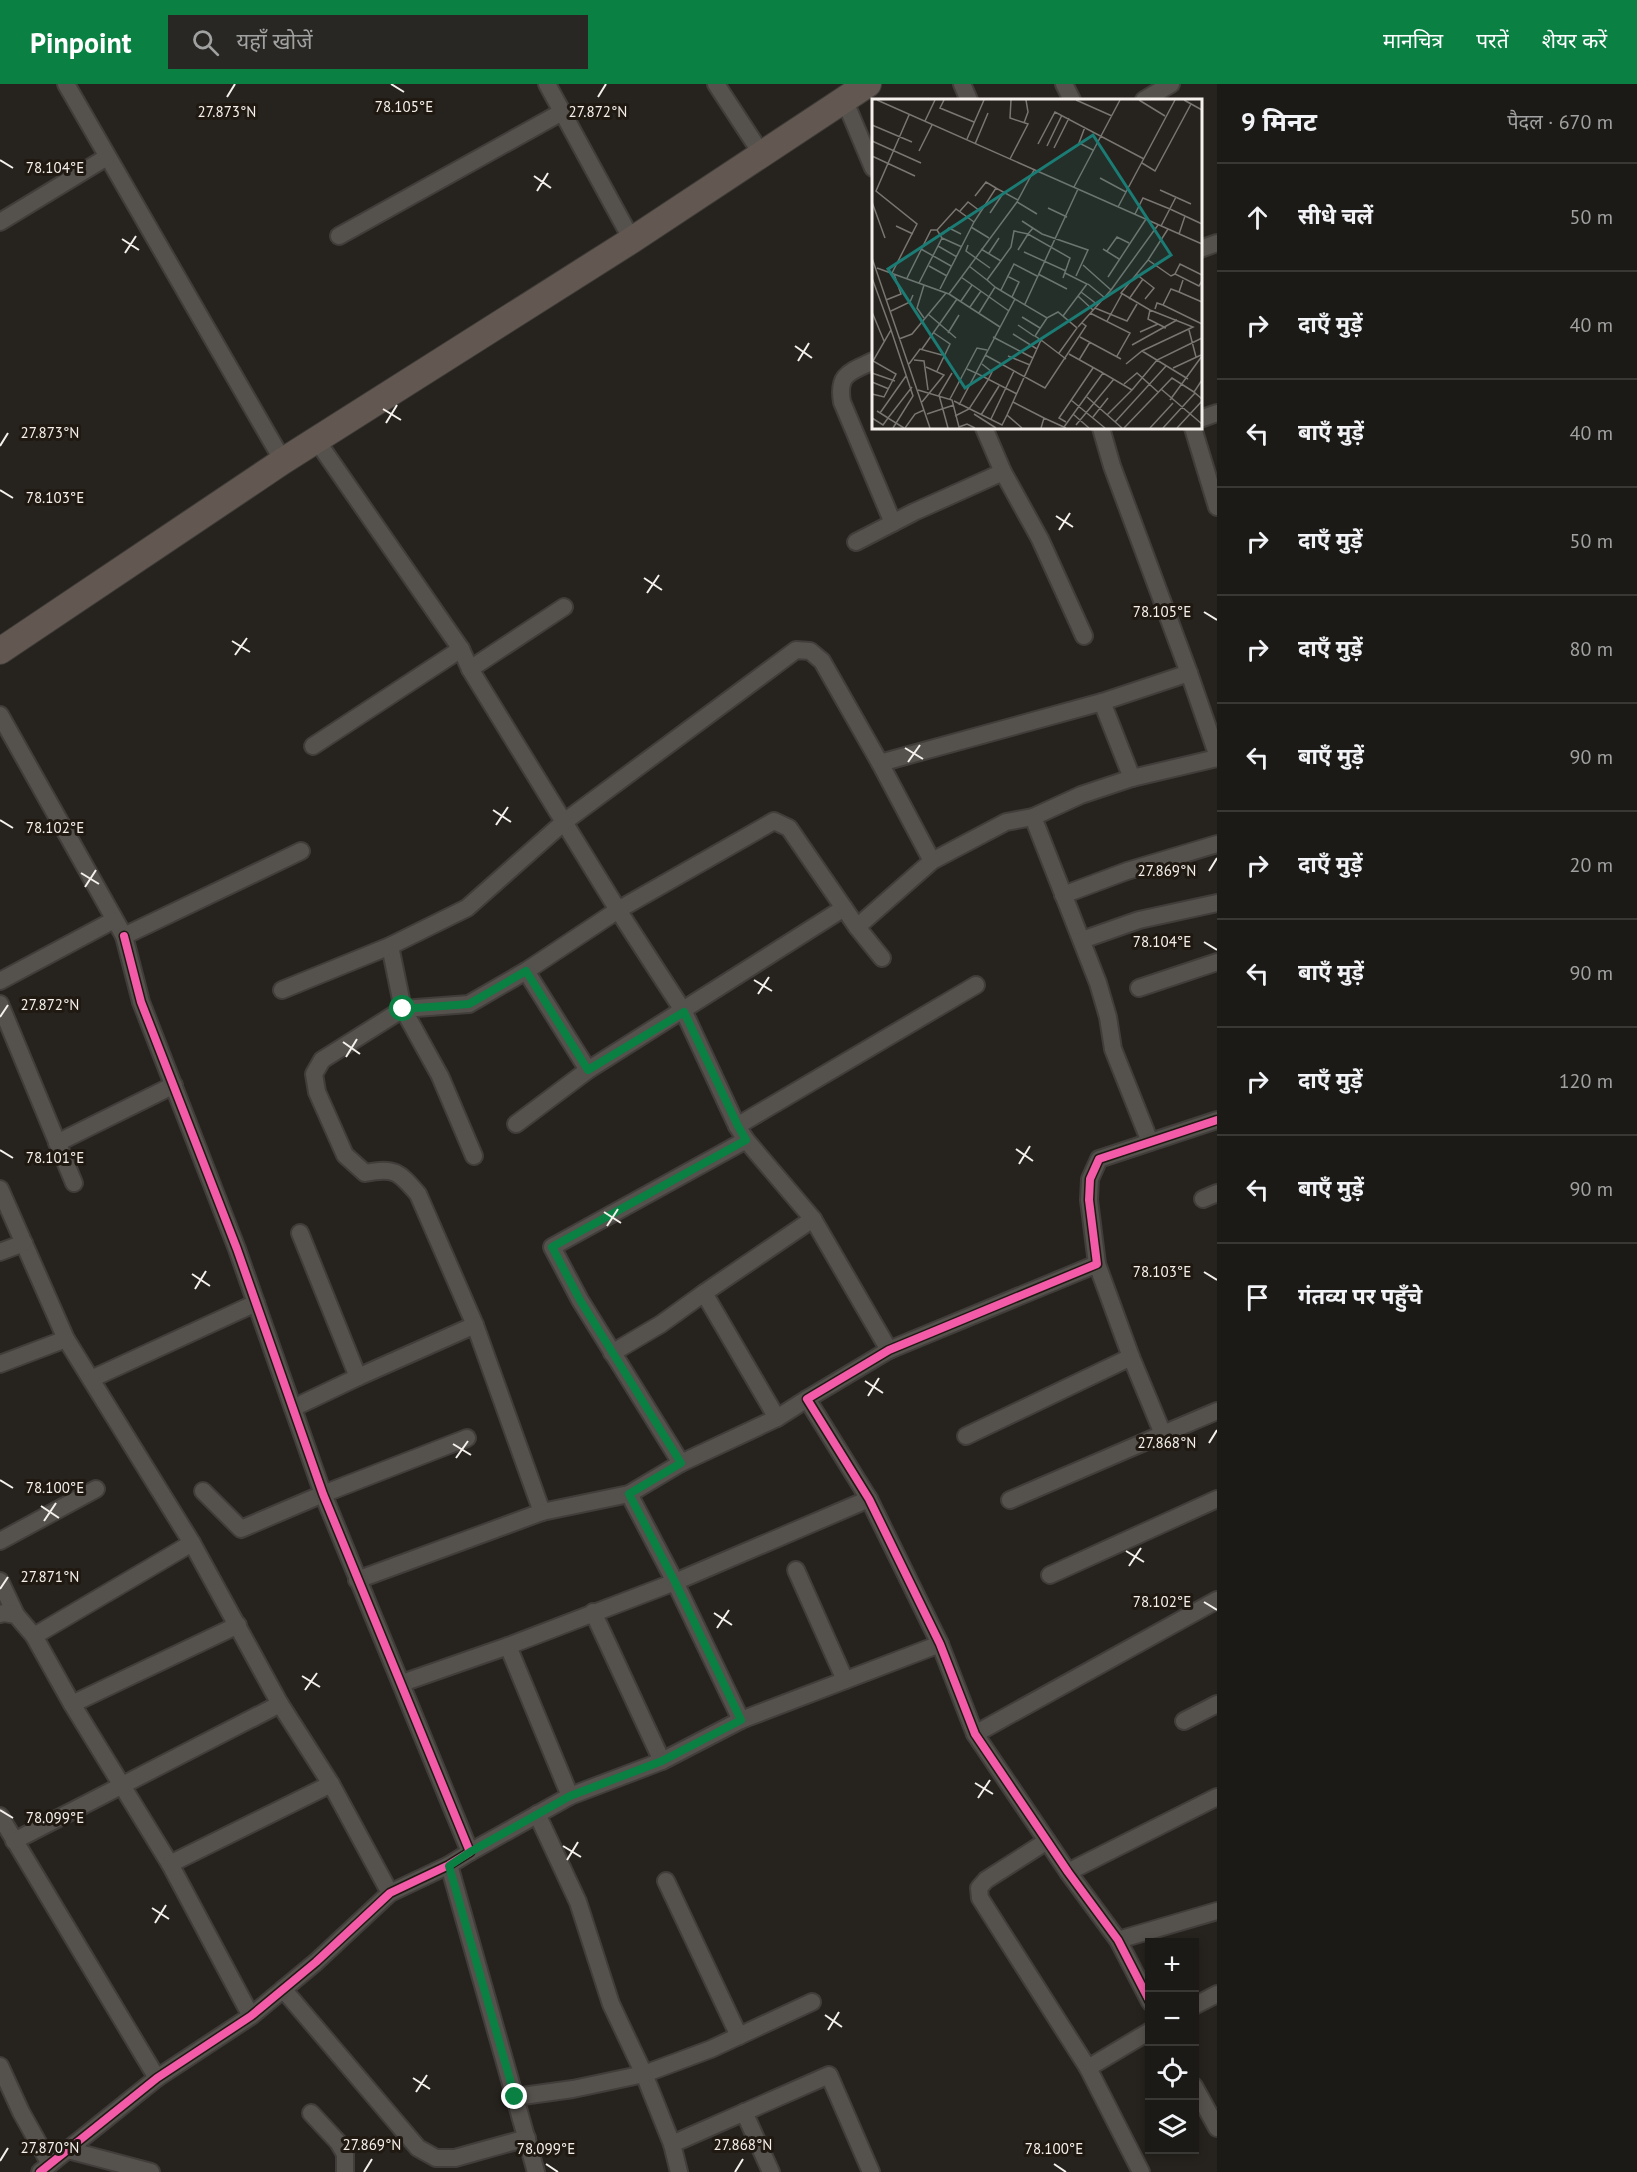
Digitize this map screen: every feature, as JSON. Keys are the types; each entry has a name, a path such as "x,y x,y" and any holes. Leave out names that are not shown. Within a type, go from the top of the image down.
{"main road":[{"path":"0,651 284,461 632,240 868,84"}],"street":[{"path":"66,84 284,461"},
{"path":"547,84 632,240"},
{"path":"716,84 761,153"},
{"path":"962,84 969,99"},
{"path":"1064,84 1072,99"},
{"path":"1146,99 1171,84"},
{"path":"844,99 872,166"},
{"path":"339,236 562,112"},
{"path":"0,222 107,158"},
{"path":"1202,248 1217,243"},
{"path":"872,362 845,376 840,388 842,402 892,523"},
{"path":"1202,418 1217,413"},
{"path":"984,429 1003,471 1040,539 1084,636"},
{"path":"857,927 932,861 1006,822 1033,817 1081,795 1132,778 1217,756 1189,673 1112,466 1101,429"},
{"path":"1193,429 1217,507"},
{"path":"317,441 461,649 470,669 618,910 684,1012 742,1133 813,1219 889,1350"},
{"path":"856,542 1003,471"},
{"path":"470,669 564,607"},
{"path":"313,746 461,649"},
{"path":"282,990 390,945 467,908 564,822 796,650 810,651 822,661 932,861"},
{"path":"880,763 1102,702 1189,673"},
{"path":"1102,702 1132,778"},
{"path":"0,715 124,936 141,1002 256,1303 323,1494 470,1852"},
{"path":"1033,817 1098,983 1108,1017 1113,1049 1150,1142"},
{"path":"542,1512 475,1325 418,1194 403,1176 385,1169 365,1173 345,1155 317,1092 314,1074 322,1060 403,1009 469,1004 526,971 618,910 774,821 789,828 857,927 882,958"},
{"path":"1063,895 1127,871 1217,844"},
{"path":"124,936 301,851"},
{"path":"1082,940 1139,920 1193,906 1217,903"},
{"path":"516,1124 588,1070 684,1012 844,908"},
{"path":"0,981 114,920"},
{"path":"390,945 403,1009 440,1076 474,1156"},
{"path":"1139,988 1217,962"},
{"path":"526,971 588,1070"},
{"path":"681,1463 580,1300 552,1247 742,1133 976,985"},
{"path":"0,1004 74,1183"},
{"path":"57,1143 174,1084"},
{"path":"1163,1434 1131,1357 1097,1264 1089,1200 1090,1179 1099,1159 1217,1120"},
{"path":"0,1189 66,1339 192,1543 280,1704 331,1784 390,1893"},
{"path":"612,1353 661,1324 813,1219"},
{"path":"300,1233 358,1377"},
{"path":"0,1252 24,1244"},
{"path":"357,1580 542,1512 629,1494 681,1463 777,1418 889,1350 1097,1264"},
{"path":"704,1293 777,1418"},
{"path":"91,1379 256,1303"},
{"path":"293,1408 475,1325"},
{"path":"0,1364 66,1339"},
{"path":"966,1436 1131,1357"},
{"path":"807,1399 869,1499 939,1644 975,1734 1068,1872 1118,1940 1145,1994"},
{"path":"1010,1500 1217,1411"},
{"path":"204,1491 241,1529 323,1494 467,1438"},
{"path":"0,1541 96,1489"},
{"path":"629,1494 675,1582 741,1720"},
{"path":"402,1683 508,1646 675,1582 869,1499"},
{"path":"1050,1575 1217,1499"},
{"path":"34,1636 192,1543"},
{"path":"796,1570 845,1680"},
{"path":"0,1581 8,1615 34,1636 72,1704 170,1864 251,2016"},
{"path":"975,1734 1217,1600"},
{"path":"593,1612 662,1761"},
{"path":"72,1704 238,1625"},
{"path":"0,2066 45,2168 157,2078 251,2016 390,1893 449,1866 570,1796 662,1761 741,1720 939,1644"},
{"path":"508,1646 570,1796"},
{"path":"14,1841 280,1704"},
{"path":"1184,1721 1217,1704"},
{"path":"170,1864 331,1784"},
{"path":"1068,1872 1217,1797"},
{"path":"537,1814 578,1902 611,2004 644,2074 672,2144 679,2172"},
{"path":"0,1816 157,2078"},
{"path":"1047,1840 986,1880 979,1888 980,1898 1089,2068 1141,2172"},
{"path":"449,1866 536,2172"},
{"path":"666,1881 740,2036"},
{"path":"1118,1940 1217,1911"},
{"path":"283,1989 418,2148 436,2158 455,2158 527,2138"},
{"path":"1199,2003 1217,1994"},
{"path":"515,2097 573,2089 644,2074 711,2049 812,2002"},
{"path":"1089,2068 1145,2033"},
{"path":"672,2144 829,2075 871,2172"},
{"path":"1199,2095 1217,2128"},
{"path":"310,2112 338,2142 345,2154 345,2172"},
{"path":"744,2112 771,2172"},
{"path":"68,2150 151,2172"}],"cycle path":[{"path":"40,2172 157,2078 251,2016 316,1962 390,1893 449,1865 470,1852 323,1494 237,1249 141,1002 124,936"},
{"path":"1145,1992 1118,1940 1068,1872 975,1734 940,1644 869,1499 807,1399 889,1350 1097,1264 1089,1200 1090,1179 1099,1159 1217,1120"}],"route":[{"path":"403,1009 469,1004 526,971 588,1070 684,1012 746,1140 552,1247 580,1300 681,1463 629,1494 675,1582 741,1720 662,1761 570,1796 449,1866 515,2097"}]}
